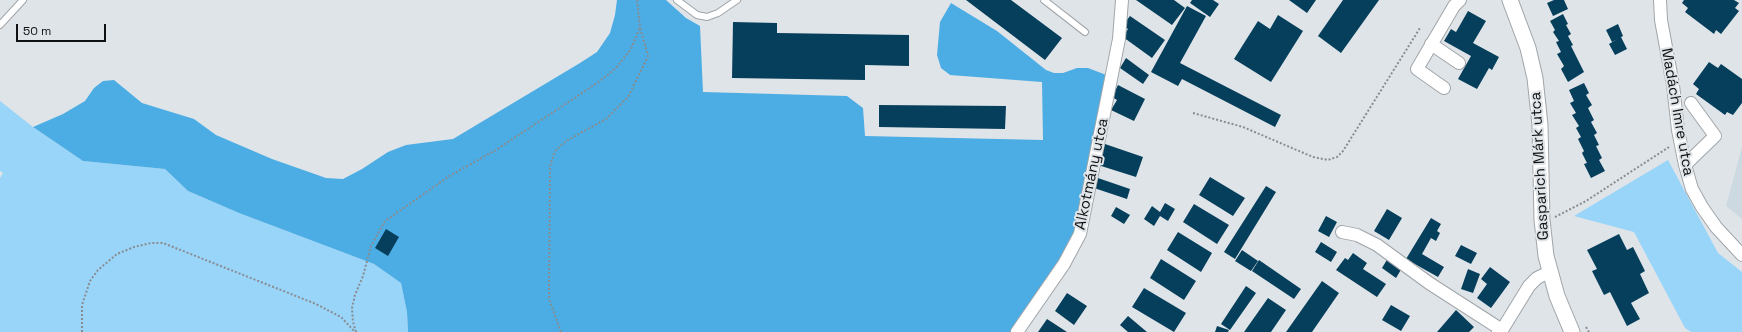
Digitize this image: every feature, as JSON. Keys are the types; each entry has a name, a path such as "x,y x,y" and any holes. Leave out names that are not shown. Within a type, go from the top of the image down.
{"street":[{"name":"Alkotmány utca","path":"1017,332 1064,264 1080,234 1119,39 1122,0"},
{"path":"1444,88 1417,69 1454,6 1460,0"},
{"name":"Gasparich Márk utca","path":"1510,0 1528,48 1535,78 1540,125 1542,220 1546,256 1549,272 1561,308 1572,332"},
{"name":"Madách Imre utca","path":"1660,0 1661,20 1673,85 1684,165 1692,189 1702,207 1716,227 1742,255"},
{"path":"1431,44 1459,63"},
{"path":"1684,165 1714,136 1691,103"},
{"path":"1342,232 1357,235 1377,246 1500,331 1529,286 1537,278 1549,272"}],"lane":[{"path":"0,25 23,0"},
{"path":"677,0 697,15 706,17 718,13 737,0"},
{"path":"1044,0 1085,32"}],"path":[{"path":"561,332 549,299 550,166 555,151 566,141 606,119 628,97 648,56 640,27 637,0"},
{"path":"356,332 353,322 352,308 355,295 363,276 371,246 385,221 451,175 496,150 600,81 616,68 630,49 640,27"},
{"path":"1193,114 1244,127 1313,157 1328,160 1337,157 1344,151 1420,28"},
{"path":"1542,220 1554,218 1586,201 1680,140"},
{"path":"82,332 82,305 90,280 98,270 117,254 134,246 163,243 316,304 340,317 356,332"}],"shaded area":[{"path":"617,0 666,0 686,18 700,26 703,92 847,96 863,108 865,136 1043,140 1042,82 950,75 941,68 937,55 940,22 951,3 997,31 1046,70 1054,73 1063,73 1077,68 1088,68 1109,76 1074,240 1013,332 408,332 407,312 401,283 374,264 239,213 188,191 165,169 83,161 33,127 63,114 85,101 94,88 103,81 114,80 142,103 194,119 216,135 272,159 326,178 343,179 362,169 388,152 406,145 453,139 597,52 610,33"},
{"path":"0,101 33,127 83,161 165,169 188,191 239,213 374,264 401,283 407,312 408,332 0,332 0,178 3,173 0,171"},
{"path":"1742,147 1742,219 1726,206"},
{"path":"1668,160 1718,253 1742,272 1742,332 1691,332 1685,328 1634,232 1574,216"}],"building":[{"path":"966,0 1011,0 1062,38 1045,60"},
{"path":"1136,0 1174,0 1185,8 1172,25"},
{"path":"1192,0 1213,0 1219,4 1210,17 1190,3"},
{"path":"1289,0 1316,0 1307,13"},
{"path":"1343,0 1379,0 1341,53 1318,36"},
{"path":"1554,0 1564,0 1568,9 1553,16 1547,3"},
{"path":"1684,0 1734,0 1739,3 1735,8 1739,11 1721,34 1716,30 1714,34 1685,12 1688,8 1682,3"},
{"path":"1187,6 1206,16 1180,63 1281,115 1275,127 1182,79 1178,86 1151,72"},
{"path":"1468,11 1486,21 1473,43 1499,57 1492,70 1489,68 1477,89 1458,79 1471,56 1444,41 1451,29 1456,32"},
{"path":"1563,14 1568,24 1566,25 1571,34 1568,36 1573,45 1571,46 1584,72 1568,82 1561,69 1564,66 1557,54 1561,52 1556,42 1559,41 1553,32 1555,30 1550,21"},
{"path":"1278,15 1303,31 1271,82 1234,59 1258,21 1270,29"},
{"path":"1130,16 1165,40 1152,58 1123,37 1128,29 1123,25"},
{"path":"733,22 777,23 777,33 909,35 909,66 865,65 865,80 732,78"},
{"path":"1618,24 1623,36 1612,42 1606,30"},
{"path":"1621,37 1627,49 1615,55 1609,44"},
{"path":"1126,58 1149,75 1143,84 1120,68"},
{"path":"1709,62 1718,68 1721,64 1742,79 1742,103 1733,115 1727,112 1725,115 1696,94 1699,89 1693,84"},
{"path":"1584,83 1589,93 1586,95 1592,105 1588,108 1594,120 1591,122 1597,133 1594,135 1599,145 1596,146 1602,158 1599,160 1605,171 1591,178 1584,164 1587,163 1582,153 1584,151 1578,139 1581,137 1576,128 1579,126 1572,115 1576,113 1570,103 1574,101 1569,90"},
{"path":"1118,85 1145,99 1134,121 1111,110 1117,100 1112,97"},
{"path":"879,105 1006,106 1005,129 879,127"},
{"path":"1105,144 1143,157 1136,177 1098,165"},
{"path":"1095,177 1130,189 1127,199 1091,187"},
{"path":"1210,177 1245,198 1233,216 1199,195"},
{"path":"1266,186 1276,192 1235,259 1224,252"},
{"path":"1165,203 1175,209 1168,221 1160,216 1154,226 1144,219 1152,206 1160,212"},
{"path":"1194,204 1229,225 1217,244 1183,222"},
{"path":"1116,207 1130,215 1124,224 1111,216"},
{"path":"1387,209 1402,218 1389,240 1374,231"},
{"path":"1326,216 1337,222 1329,237 1318,231"},
{"path":"1431,218 1441,224 1437,231 1440,233 1436,241 1431,238 1422,254 1444,267 1438,277 1406,259"},
{"path":"386,229 399,237 388,256 375,248"},
{"path":"1178,232 1212,253 1201,272 1167,250"},
{"path":"1619,234 1627,250 1633,247 1645,271 1640,274 1649,293 1631,303 1640,319 1627,326 1610,292 1604,295 1592,271 1597,269 1587,250"},
{"path":"1321,242 1337,252 1331,262 1315,252"},
{"path":"1461,245 1477,253 1471,264 1455,256"},
{"path":"1242,250 1258,261 1251,271 1235,261"},
{"path":"1353,253 1367,263 1363,269 1386,284 1377,297 1336,270 1345,258 1348,260"},
{"path":"1388,258 1402,268 1396,278 1382,268"},
{"path":"1161,259 1196,281 1184,300 1150,278"},
{"path":"1259,260 1301,289 1294,299 1252,271"},
{"path":"1490,267 1510,282 1491,308 1477,298 1487,284 1481,279"},
{"path":"1468,269 1480,274 1473,293 1461,289"},
{"path":"1322,281 1339,293 1312,332 1286,332"},
{"path":"1246,286 1256,293 1230,330 1221,324"},
{"path":"1144,288 1186,313 1174,332 1132,307"},
{"path":"1067,293 1087,306 1074,325 1055,311"},
{"path":"1268,298 1286,310 1271,332 1244,332"},
{"path":"1391,305 1410,316 1401,331 1382,320"},
{"path":"1456,310 1474,327 1469,332 1437,332"},
{"path":"1128,316 1147,332 1128,332 1120,325"},
{"path":"1047,319 1067,332 1038,332"},
{"path":"1217,326 1229,330 1228,332 1215,332"}]}
